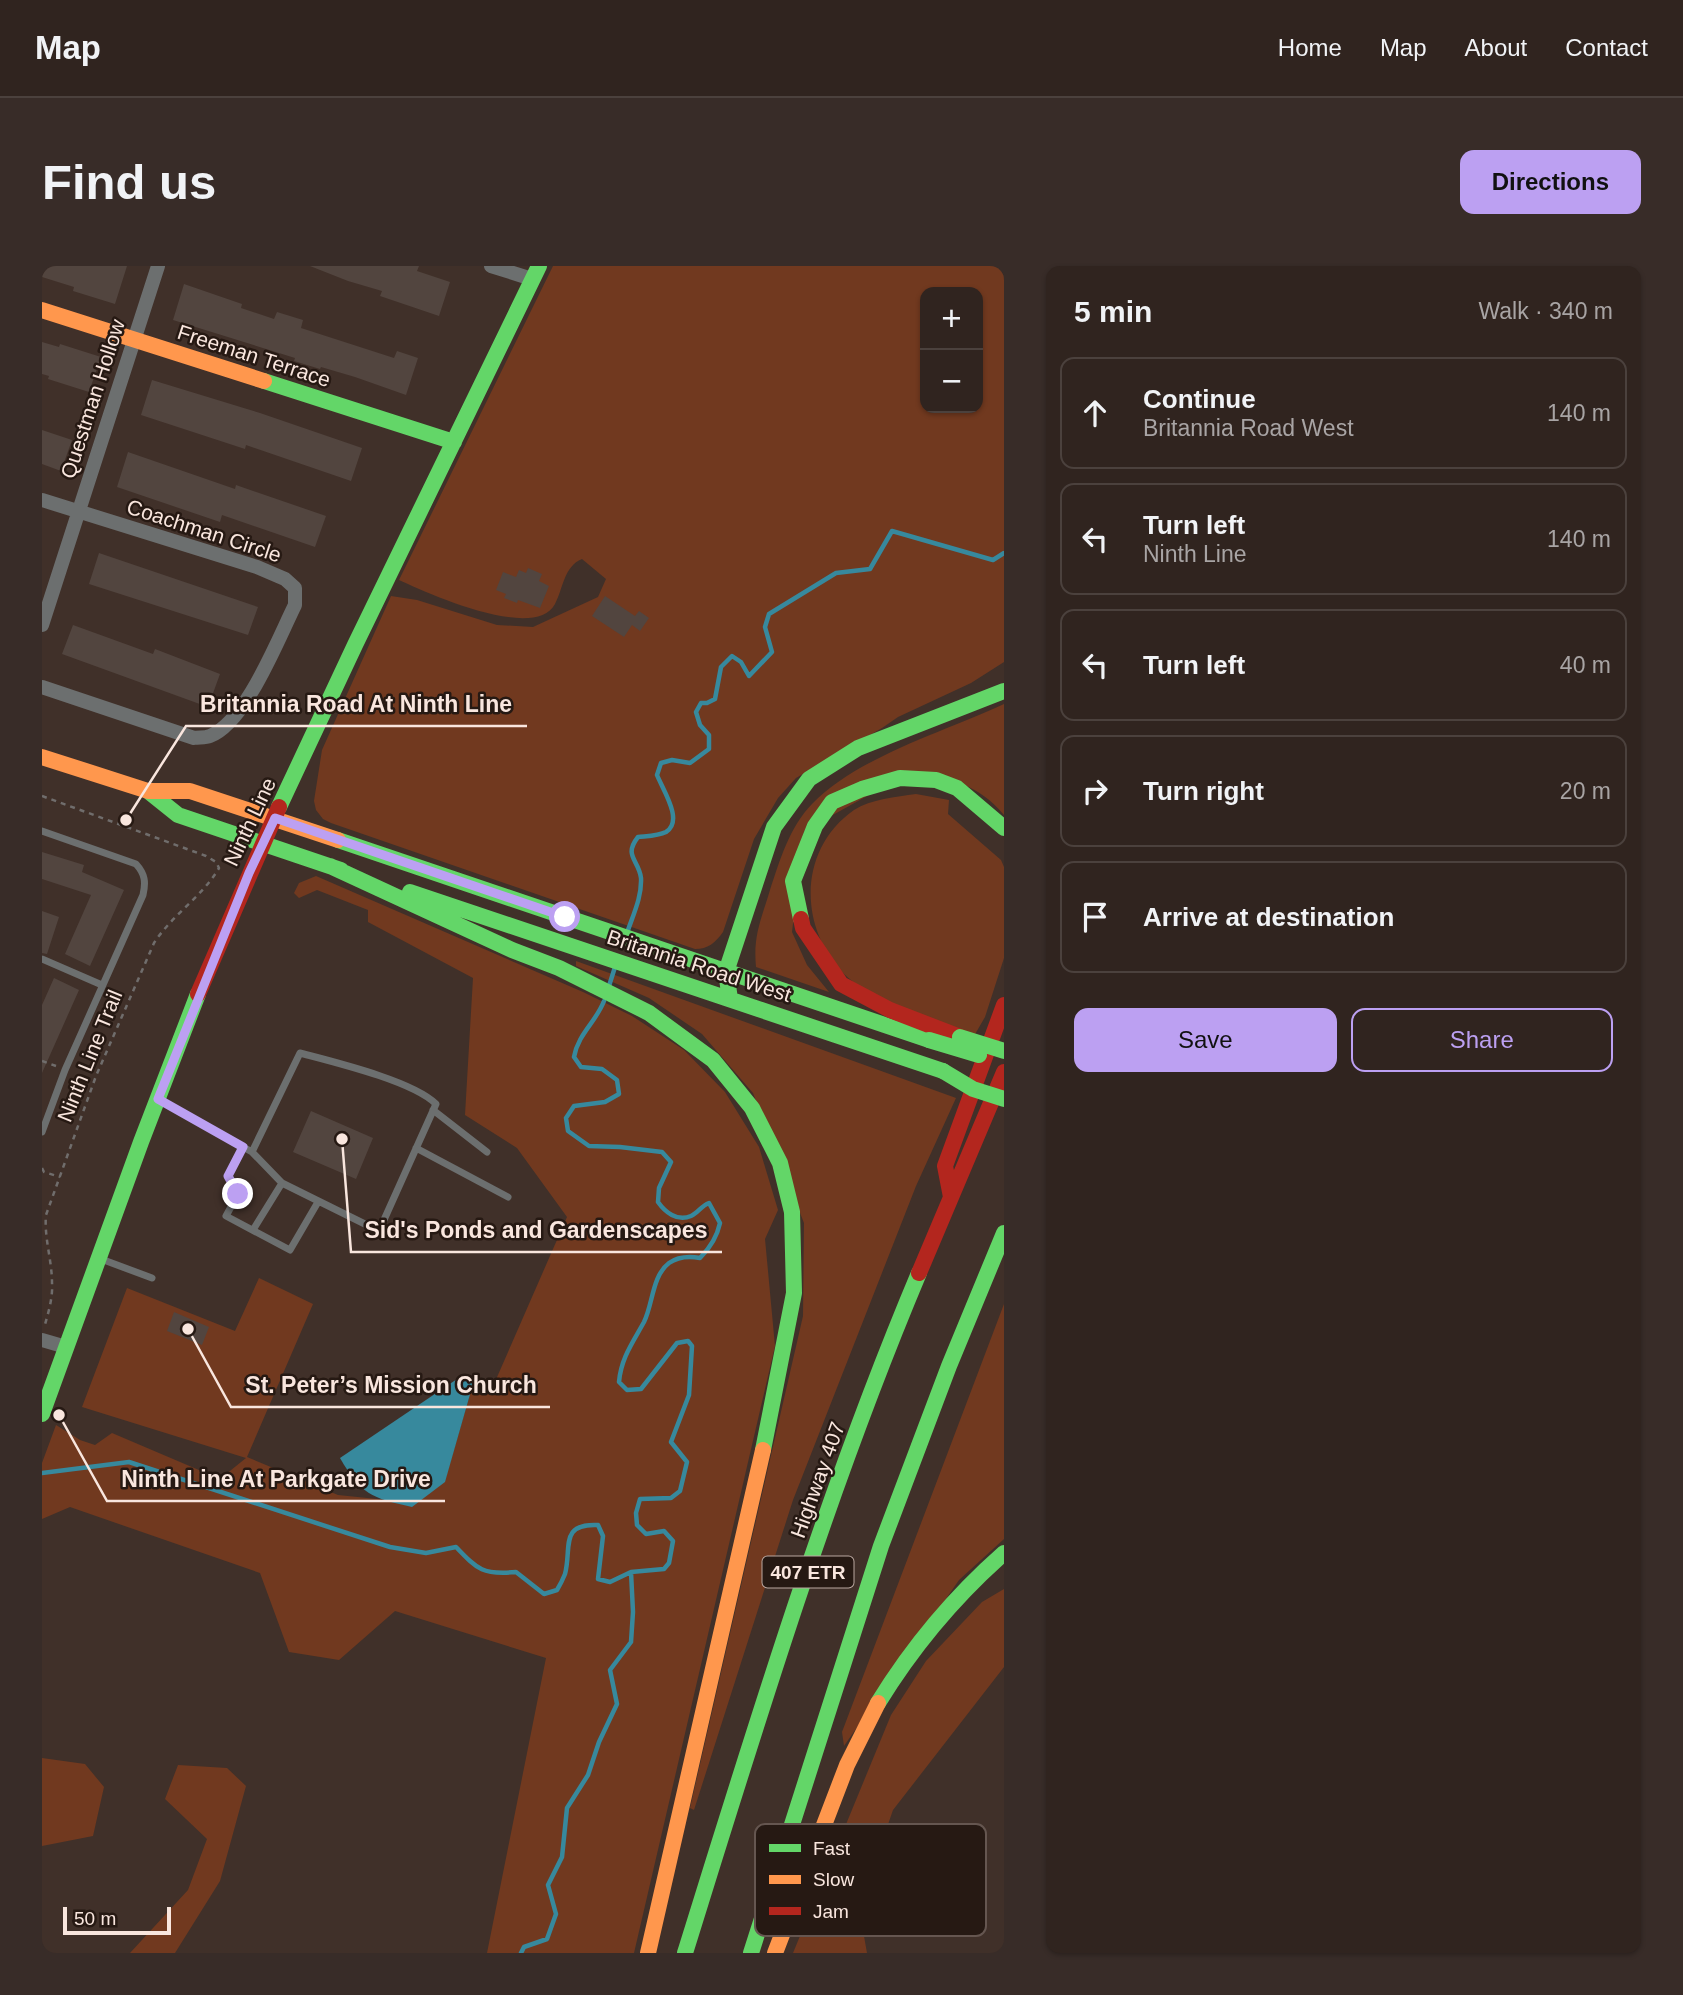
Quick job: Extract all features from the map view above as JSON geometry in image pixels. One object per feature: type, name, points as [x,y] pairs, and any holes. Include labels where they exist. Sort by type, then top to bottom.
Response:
[{"type":"main road","name":"Ninth Line","points":[[42,1414],[158,1099],[249,873],[535,273]]},
{"type":"main road","name":"Freeman Terrace","points":[[42,310],[454,442]]},
{"type":"main road","points":[[730,999],[726,972],[774,827],[809,779],[858,748],[1004,691]]},
{"type":"main road","name":"Britannia Road West","points":[[42,757],[148,791],[190,791],[929,1040],[1004,1062]]},
{"type":"main road","points":[[1004,828],[957,788],[936,780],[900,778],[862,789],[832,802],[815,826],[793,881],[803,928],[841,984],[891,1010],[1004,1051]]},
{"type":"main road","name":"Britannia Road West","points":[[148,791],[178,815],[1004,1090]]},
{"type":"main road","points":[[330,866],[502,945],[559,968],[649,1013],[713,1060],[752,1108],[780,1163],[792,1212],[794,1293],[759,1472],[648,1953]]},
{"type":"main road","points":[[951,1197],[945,1166],[1004,1005]]},
{"type":"main road","points":[[943,1071],[973,1089],[1004,1099]]},
{"type":"main road","name":"Highway 407","points":[[685,1953],[761,1708],[832,1502],[896,1328],[1004,1072]]},
{"type":"main road","name":"407 ETR","points":[[792,1824],[881,1546],[949,1366],[1004,1233]]},
{"type":"main road","points":[[825,1824],[864,1728],[911,1653],[964,1590],[1004,1553]]},
{"type":"main road","name":"407 ETR","points":[[751,1953],[756,1936]]},
{"type":"main road","points":[[775,1953],[782,1936]]},
{"type":"street","name":"Questman Hollow","points":[[42,625],[158,266]]},
{"type":"street","points":[[491,266],[535,273]]},
{"type":"street","name":"Coachman Circle","points":[[42,500],[257,567],[285,579],[295,588],[295,605],[250,699],[221,729],[209,736],[194,738],[42,687]]},
{"type":"street","points":[[42,1340],[66,1347]]},
{"type":"lane","points":[[42,831],[125,858],[144,872],[145,885],[143,895],[65,1070],[42,1132]]},
{"type":"lane","points":[[42,958],[102,985]]},
{"type":"lane","points":[[158,1099],[252,1152],[282,1183],[379,1231],[436,1104],[428,1095],[365,1071],[300,1053],[252,1152]]},
{"type":"lane","points":[[433,1110],[487,1152]]},
{"type":"lane","points":[[243,1147],[228,1176],[238,1194],[226,1216],[290,1251],[318,1202]]},
{"type":"lane","points":[[416,1148],[508,1196]]},
{"type":"lane","points":[[253,1230],[282,1183]]},
{"type":"lane","points":[[98,1258],[152,1278]]},
{"type":"path","name":"Ninth Line Trail","points":[[42,796],[206,856],[216,862],[219,868],[209,883],[161,932],[154,943],[96,1076],[46,1215],[52,1281],[46,1320]]},
{"type":"path","points":[[42,1168],[44,1172],[60,1177]]},
{"type":"shaded area","points":[[553,266],[1004,266],[1004,662],[971,683],[898,717],[796,778],[778,798],[754,839],[723,932],[707,947],[695,949],[323,819],[316,810],[314,801],[322,750],[391,596],[417,600],[497,625],[533,627],[598,597],[606,579],[582,559],[568,572],[555,604],[544,614],[526,618],[504,617],[432,595],[399,580]]},
{"type":"shaded area","points":[[1004,704],[1004,815],[974,789],[952,780],[912,771],[804,831],[792,932],[807,965],[829,992],[756,967],[758,928],[778,867],[791,834],[812,804],[831,787],[877,759]]},
{"type":"shaded area","points":[[916,794],[949,800],[948,814],[1001,860],[1004,867],[1004,958],[985,1017],[974,1036],[906,1011],[857,985],[829,955],[818,934],[812,912],[814,867],[822,845],[836,826],[854,810],[868,803]]},
{"type":"shaded area","points":[[316,876],[583,992],[632,1016],[684,1050],[725,1092],[759,1147],[778,1210],[765,1239],[775,1346],[634,1953],[487,1953],[546,1658],[395,1611],[339,1660],[289,1652],[260,1573],[70,1507],[42,1519],[42,1463],[56,1425],[80,1440],[95,1445],[112,1433],[220,1479],[246,1458],[82,1407],[127,1288],[235,1331],[259,1278],[313,1304],[247,1457],[338,1495],[412,1506],[445,1480],[473,1384],[494,1384],[567,1217],[517,1148],[465,1115],[473,978],[368,922],[368,910],[317,890],[299,898],[294,893],[299,883]]},
{"type":"shaded area","points":[[576,961],[956,1098],[916,1186],[793,1500],[694,1810],[690,1808],[803,1316],[804,1223],[753,1093],[702,1034],[649,998],[576,966]]},
{"type":"shaded area","points":[[1004,1304],[1004,1539],[959,1580],[844,1746],[842,1732]]},
{"type":"shaded area","points":[[1004,1589],[1004,1667],[893,1810],[888,1824],[846,1824],[891,1715],[926,1661],[982,1602]]},
{"type":"shaded area","points":[[42,1758],[85,1764],[104,1787],[93,1836],[42,1846]]},
{"type":"shaded area","points":[[178,1765],[227,1768],[246,1786],[220,1881],[175,1953],[130,1953],[188,1890],[207,1839],[165,1799]]},
{"type":"shaded area","points":[[800,1936],[864,1936],[867,1953],[793,1953]]},
{"type":"water","points":[[463,1375],[473,1384],[445,1482],[412,1507],[386,1501],[368,1493],[354,1480],[340,1458]]},
{"type":"building","points":[[42,266],[127,266],[115,304],[73,291],[74,287],[42,277]]},
{"type":"building","points":[[310,266],[419,266],[417,271],[450,282],[439,316],[380,296],[382,291]]},
{"type":"building","points":[[184,284],[242,304],[241,308],[274,319],[277,312],[303,320],[301,328],[394,358],[397,351],[418,358],[406,395],[173,320]]},
{"type":"building","points":[[42,342],[59,347],[60,344],[101,357],[89,392],[48,379],[49,376],[42,374]]},
{"type":"building","points":[[152,380],[362,448],[351,481],[246,445],[245,449],[141,415]]},
{"type":"building","points":[[42,430],[72,440],[61,471],[42,464]]},
{"type":"building","points":[[128,452],[235,489],[236,485],[326,516],[315,547],[222,515],[220,522],[117,487]]},
{"type":"building","points":[[99,553],[258,607],[248,635],[89,584]]},
{"type":"building","points":[[528,568],[542,574],[539,581],[549,586],[540,608],[504,598],[506,594],[496,590],[503,572],[516,577],[519,570],[526,573]]},
{"type":"building","points":[[605,596],[635,616],[639,611],[649,618],[640,631],[632,625],[624,637],[592,616]]},
{"type":"building","points":[[73,625],[153,654],[155,649],[220,674],[208,707],[62,654]]},
{"type":"building","points":[[42,852],[84,865],[82,872],[124,890],[90,966],[65,954],[91,895],[42,879]]},
{"type":"building","points":[[42,911],[59,917],[47,954],[42,953]]},
{"type":"building","points":[[54,978],[79,990],[42,1073],[42,1005]]},
{"type":"building","points":[[311,1111],[373,1138],[356,1179],[293,1152]]},
{"type":"building","points":[[174,1312],[209,1327],[202,1345],[167,1331]]},
{"type":"waterway","points":[[627,933],[641,885],[640,872],[632,854],[634,843],[638,837],[666,832],[673,821],[673,813],[657,775],[661,763],[672,760],[690,763],[709,749],[709,735],[700,725],[696,712],[701,703],[715,699],[721,667],[732,656],[741,662],[749,676],[772,652],[765,627],[769,614],[836,573],[870,569],[892,531],[993,560],[1004,553]]},
{"type":"waterway","points":[[609,986],[615,967]]},
{"type":"waterway","points":[[42,1473],[129,1462],[390,1547],[426,1553],[456,1547],[476,1566],[496,1573],[516,1572],[544,1594],[557,1590],[565,1574],[572,1533],[586,1525],[598,1525],[603,1536],[598,1579],[610,1582],[631,1572],[664,1569],[669,1563],[673,1541],[664,1531],[646,1534],[637,1525],[636,1513],[640,1499],[671,1498],[680,1491],[687,1462],[671,1442],[689,1395],[692,1346],[688,1341],[677,1343],[641,1389],[627,1390],[619,1382],[620,1373],[628,1350],[647,1315],[659,1275],[669,1263],[680,1258],[700,1258],[713,1242],[720,1223],[709,1203],[686,1218],[672,1215],[661,1206],[658,1202],[659,1188],[671,1162],[662,1152],[589,1146],[568,1131],[566,1118],[574,1106],[605,1102],[619,1094],[617,1080],[602,1069],[581,1067],[574,1057],[579,1042],[604,1001]]},
{"type":"waterway","points":[[521,1953],[524,1947],[547,1939],[556,1914],[548,1885],[562,1857],[567,1808],[588,1775],[599,1742],[617,1704],[610,1670],[631,1642],[631,1572]]},
{"type":"traffic: fast","points":[[279,807],[539,266]]},
{"type":"traffic: fast","points":[[264,381],[454,442]]},
{"type":"traffic: fast","points":[[730,999],[726,972],[774,827],[809,779],[858,748],[1004,691]]},
{"type":"traffic: fast","points":[[801,919],[793,881],[815,826],[832,802],[862,789],[900,778],[936,780],[957,788],[1004,828]]},
{"type":"traffic: fast","points":[[148,791],[178,815],[341,870]]},
{"type":"traffic: fast","points":[[338,840],[929,1040]]},
{"type":"traffic: fast","points":[[330,866],[512,950],[559,968],[649,1013],[713,1060],[752,1108],[780,1163],[792,1212],[794,1293],[763,1450]]},
{"type":"traffic: fast","points":[[410,892],[943,1071]]},
{"type":"traffic: fast","points":[[42,1414],[198,994]]},
{"type":"traffic: fast","points":[[960,1037],[1004,1051]]},
{"type":"traffic: fast","points":[[929,1040],[979,1055]]},
{"type":"traffic: fast","points":[[943,1071],[973,1089],[1004,1099]]},
{"type":"traffic: fast","points":[[792,1824],[881,1546],[949,1366],[1004,1233]]},
{"type":"traffic: fast","points":[[685,1953],[823,1525],[853,1440],[919,1273]]},
{"type":"traffic: fast","points":[[878,1703],[935,1623],[1004,1553]]},
{"type":"traffic: fast","points":[[751,1953],[756,1936]]},
{"type":"traffic: slow","points":[[42,310],[264,381]]},
{"type":"traffic: slow","points":[[42,757],[148,791],[190,791],[338,840]]},
{"type":"traffic: slow","points":[[648,1953],[763,1450]]},
{"type":"traffic: slow","points":[[824,1824],[847,1765],[878,1703]]},
{"type":"traffic: slow","points":[[775,1953],[782,1936]]},
{"type":"traffic: jam","points":[[198,994],[279,807]]},
{"type":"traffic: jam","points":[[801,919],[803,928],[841,984],[890,1010],[960,1037]]},
{"type":"traffic: jam","points":[[951,1197],[945,1166],[1004,1005]]},
{"type":"traffic: jam","points":[[919,1273],[1004,1072]]},
{"type":"place","name":"Britannia Road At Ninth Line","points":[[126,820]]},
{"type":"place","name":"Sid's Ponds and Gardenscapes","points":[[342,1139]]},
{"type":"place","name":"St. Peter’s Mission Church","points":[[188,1329]]},
{"type":"place","name":"Ninth Line At Parkgate Drive","points":[[59,1415]]},
{"type":"route","points":[[238,1194],[228,1176],[243,1147],[158,1099],[249,873],[275,818],[565,917]]}]
